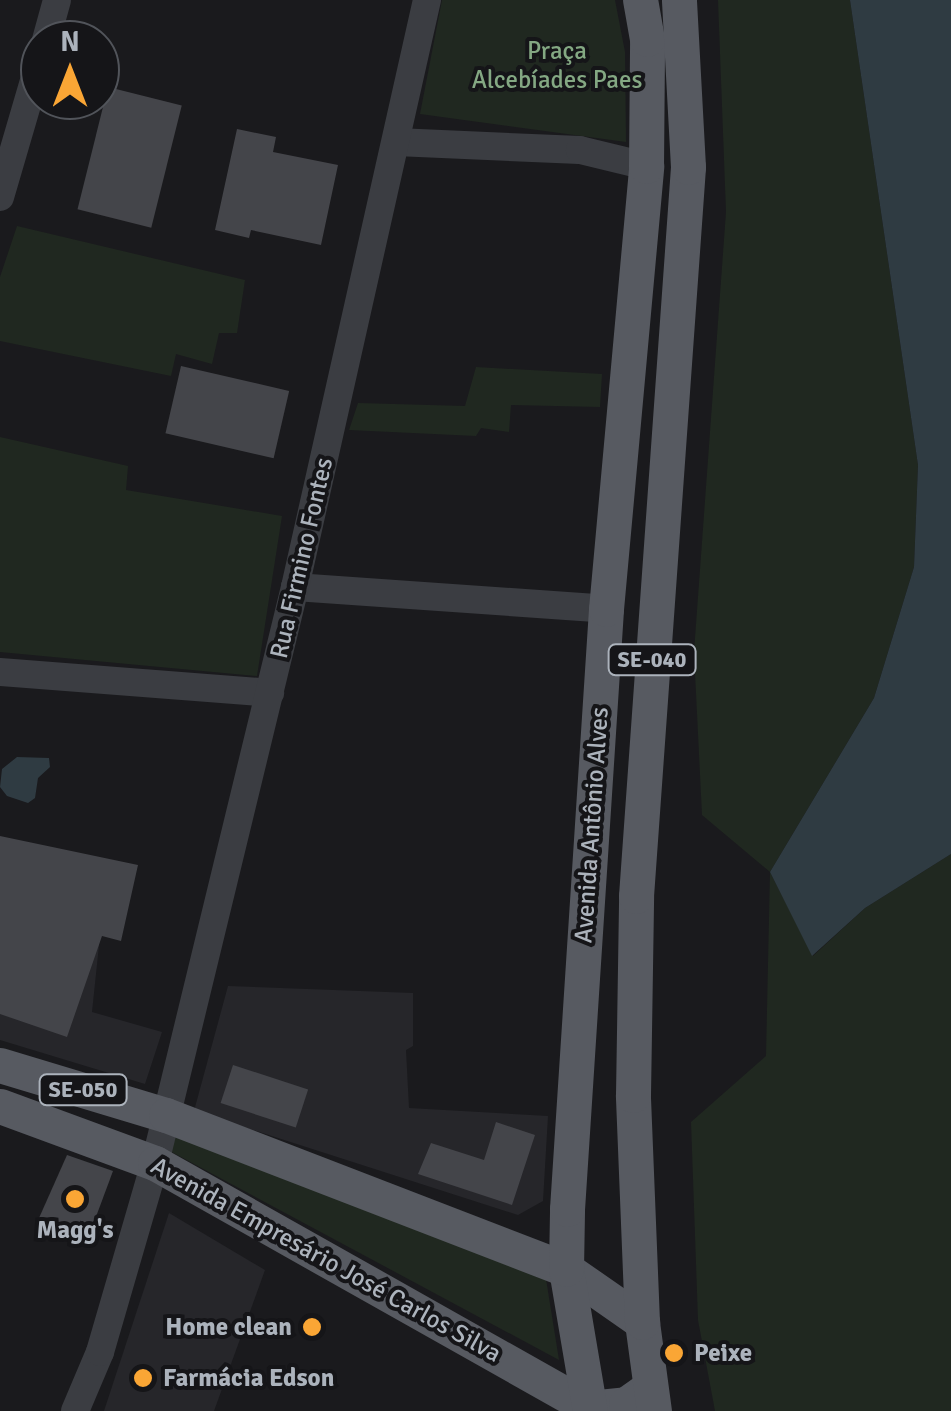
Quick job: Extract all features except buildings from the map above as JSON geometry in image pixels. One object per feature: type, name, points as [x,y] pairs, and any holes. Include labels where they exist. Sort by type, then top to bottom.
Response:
[{"type":"main road","name":"Avenida Antônio Alves","points":[[590,1410],[566,1269],[606,609],[646,166],[646,39],[640,0]]},
{"type":"main road","name":"Avenida Antônio Alves","points":[[652,1399],[642,1322],[633,1095],[636,896],[688,167],[679,0]]},
{"type":"main road","name":"Avenida Empresário José Carlos Silva","points":[[0,1065],[166,1114],[566,1269],[642,1322]]},
{"type":"main road","name":"Avenida Empresário José Carlos Silva","points":[[0,1106],[155,1163],[590,1410]]},
{"type":"main road","points":[[590,1410],[652,1399]]},
{"type":"street","name":"Rua Firmino Fontes","points":[[74,1411],[100,1352],[155,1163],[296,588],[427,0]]},
{"type":"street","points":[[0,197],[22,120]]},
{"type":"street","points":[[396,142],[580,150],[646,166]]},
{"type":"street","points":[[296,588],[606,609]]},
{"type":"street","points":[[0,672],[270,692]]},
{"type":"shaded area","points":[[850,0],[951,0],[951,854],[865,908],[812,956],[770,872],[874,698],[914,567],[918,465]]},
{"type":"shaded area","points":[[17,757],[49,758],[50,767],[38,778],[35,798],[28,803],[7,796],[0,787],[2,769]]},
{"type":"shaded area","points":[[0,914],[100,936],[92,1012],[162,1032],[145,1084],[0,1040]]},
{"type":"shaded area","points":[[228,986],[413,993],[413,1046],[406,1050],[409,1108],[548,1116],[543,1201],[518,1215],[194,1111]]},
{"type":"shaded area","points":[[169,1213],[265,1270],[214,1411],[104,1411]]},
{"type":"green space","name":"Praça Alcebíades Paes","points":[[442,0],[615,0],[625,52],[626,142],[420,114]]},
{"type":"green space","points":[[718,0],[850,0],[918,465],[914,567],[874,698],[770,872],[702,815],[694,652],[726,212]]},
{"type":"green space","points":[[17,226],[245,280],[237,333],[219,333],[212,364],[176,354],[171,376],[0,341],[0,277]]},
{"type":"green space","points":[[476,367],[602,374],[600,407],[511,405],[509,432],[481,428],[476,436],[349,430],[358,403],[465,406]]},
{"type":"green space","points":[[0,437],[128,466],[126,490],[282,516],[257,676],[0,652]]},
{"type":"green space","points":[[951,854],[951,1411],[715,1411],[698,1320],[691,1122],[766,1056],[770,872],[813,956],[865,908]]},
{"type":"green space","points":[[173,1131],[546,1279],[559,1360],[168,1150]]},
{"type":"place","name":"Magg's","points":[[75,1199]]},
{"type":"place","name":"Home clean","points":[[312,1327]]},
{"type":"place","name":"Peixe","points":[[674,1353]]},
{"type":"place","name":"Farmácia Edson","points":[[143,1378]]}]
